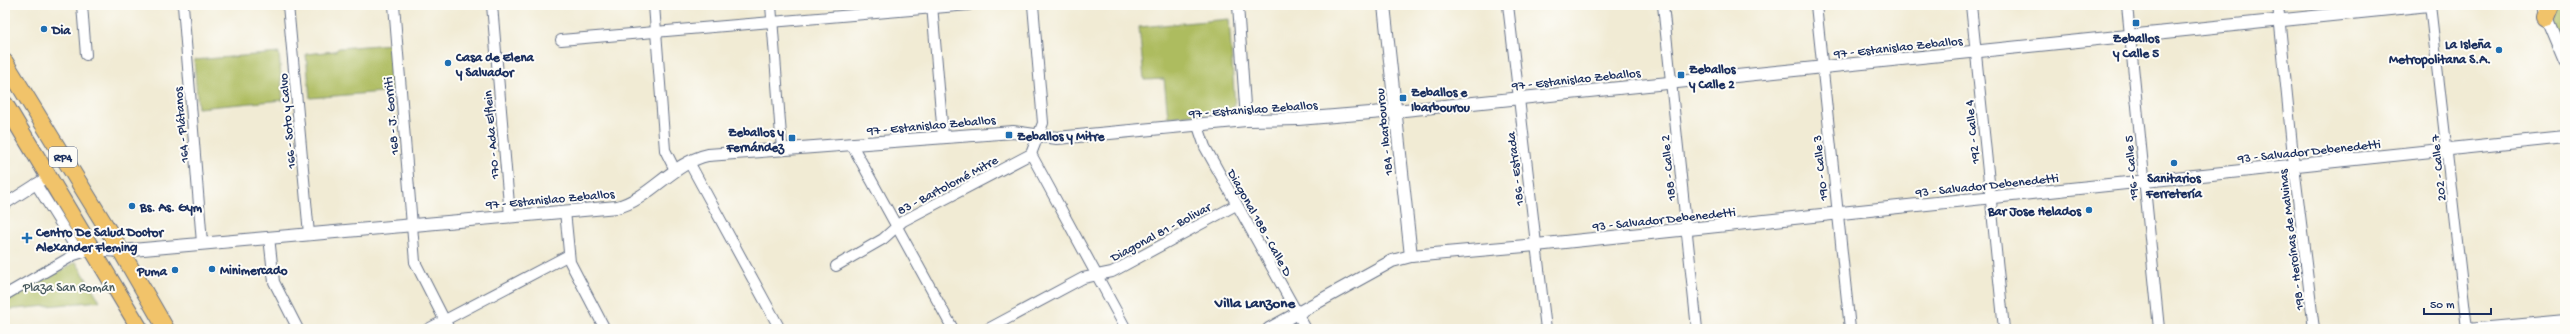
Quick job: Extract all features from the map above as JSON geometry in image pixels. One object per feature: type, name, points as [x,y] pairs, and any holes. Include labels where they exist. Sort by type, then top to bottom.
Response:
[{"type":"main road","name":"RP4","points":[[5,62],[121,251],[166,329]]},
{"type":"main road","name":"RP4","points":[[5,104],[43,180],[86,251],[140,329]]},
{"type":"street","points":[[82,5],[86,55]]},
{"type":"street","name":"164 - Plátanos","points":[[183,5],[202,243]]},
{"type":"street","name":"166 - Soto y Calvo","points":[[288,5],[309,234]]},
{"type":"street","name":"168 - J. Gorriti","points":[[394,5],[417,269],[447,325]]},
{"type":"street","name":"170 - Ada Elflein","points":[[492,5],[510,216]]},
{"type":"street","points":[[654,5],[665,150],[675,170]]},
{"type":"street","points":[[771,5],[782,149]]},
{"type":"street","points":[[561,40],[656,30],[772,22],[932,7],[970,5]]},
{"type":"street","points":[[1033,5],[1043,123],[1031,154],[1126,329]]},
{"type":"street","points":[[1238,5],[1246,120]]},
{"type":"street","name":"184 - Ibarbourou","points":[[1384,5],[1411,256]]},
{"type":"street","name":"186 - Estrada","points":[[1508,5],[1546,329]]},
{"type":"street","name":"188 - Calle 2","points":[[1663,5],[1697,329]]},
{"type":"street","name":"190 - Calle 3","points":[[1816,5],[1850,329]]},
{"type":"street","name":"192 - Calle 4","points":[[1971,5],[2004,329]]},
{"type":"street","name":"196 - Calle 5","points":[[2127,5],[2159,329]]},
{"type":"street","name":"198 - Heroínas de Malvinas","points":[[2278,5],[2294,166],[2314,329]]},
{"type":"street","name":"97 - Estanislao Zeballos","points":[[86,251],[121,251],[625,205],[675,170],[689,162],[708,155],[852,145],[943,136],[1013,132],[1057,138],[1198,126],[1246,120],[1298,119],[1395,111],[1976,52],[2130,34],[2429,5]]},
{"type":"street","name":"202 - Calle 7","points":[[2429,5],[2448,150],[2467,329]]},
{"type":"street","points":[[932,7],[943,136]]},
{"type":"street","points":[[2546,9],[2565,60]]},
{"type":"street","name":"Diagonal 188 - Calle D","points":[[1198,126],[1205,147],[1306,329]]},
{"type":"street","name":"93 - Salvador Debenedetti","points":[[1269,329],[1392,261],[1411,256],[1536,245],[2565,137]]},
{"type":"street","points":[[852,145],[953,329]]},
{"type":"street","name":"83 - Bartolomé Mitre","points":[[836,266],[883,239],[897,226],[1031,154]]},
{"type":"street","points":[[689,162],[780,329]]},
{"type":"street","points":[[5,204],[43,180]]},
{"type":"street","name":"Diagonal 81 - Bolivar","points":[[988,329],[1083,278],[1112,272],[1236,205]]},
{"type":"street","points":[[565,211],[567,256],[605,329]]},
{"type":"street","points":[[269,237],[274,282],[298,329]]},
{"type":"street","points":[[5,295],[86,251]]},
{"type":"street","points":[[428,329],[447,325],[567,256]]},
{"type":"street","points":[[2467,329],[2565,320]]},
{"type":"green space","points":[[2556,5],[2565,5],[2565,44],[2554,20]]},
{"type":"green space","points":[[1229,19],[1235,106],[1228,111],[1168,117],[1164,79],[1144,80],[1139,27]]},
{"type":"green space","points":[[391,44],[395,91],[310,98],[306,54],[335,51],[339,48]]},
{"type":"green space","points":[[279,53],[283,100],[198,108],[194,60]]},
{"type":"green space","name":"Plaza San Román","points":[[76,262],[100,301],[5,310],[5,302]]},
{"type":"place","name":"Zeballos y Calle 5","points":[[2136,23]]},
{"type":"place","name":"Dia","points":[[44,29]]},
{"type":"place","name":"La Isleña Metropolitana S.A.","points":[[2499,50]]},
{"type":"place","name":"Casa de Elena y Salvador","points":[[448,63]]},
{"type":"place","name":"Zeballos y Calle 2","points":[[1681,75]]},
{"type":"place","name":"Zeballos e Ibarbourou","points":[[1403,98]]},
{"type":"place","name":"Zeballos y Mitre","points":[[1009,135]]},
{"type":"place","name":"Zeballos y Fernández","points":[[792,138]]},
{"type":"place","name":"Sanitarios Ferretería","points":[[2174,163]]},
{"type":"place","name":"Bs. As. Gym","points":[[132,206]]},
{"type":"place","name":"Bar Jose Helados","points":[[2089,210]]},
{"type":"place","name":"Centro De Salud Doctor Alexander Fleming","points":[[27,238]]},
{"type":"place","name":"Minimercado","points":[[212,269]]},
{"type":"place","name":"Puma","points":[[175,270]]},
{"type":"district","name":"Villa Lanzone","points":[[1255,302]]}]
